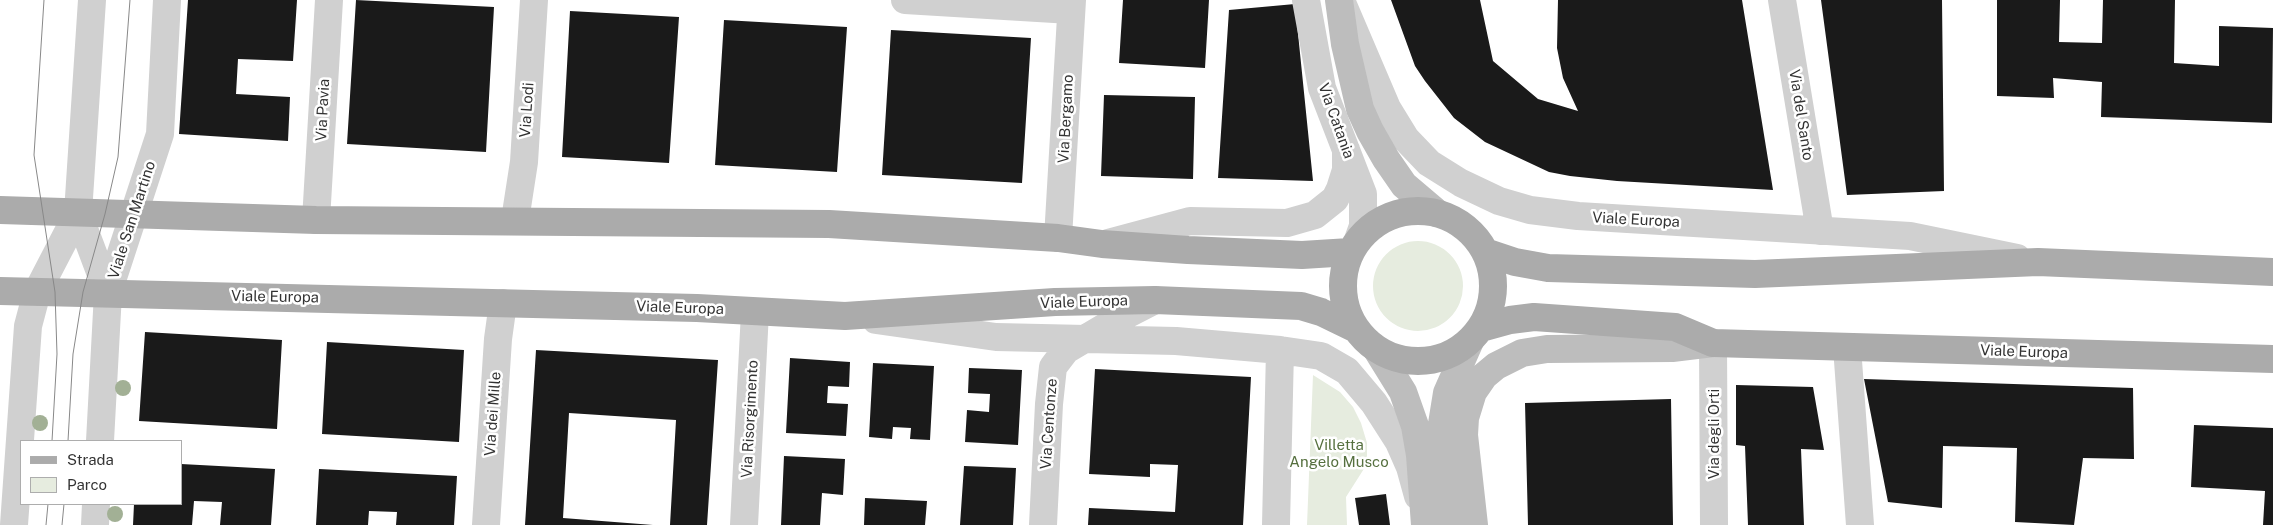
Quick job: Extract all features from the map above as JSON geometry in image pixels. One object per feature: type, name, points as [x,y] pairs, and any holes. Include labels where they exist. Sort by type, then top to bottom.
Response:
[{"type":"main road","name":"Via Catania","points":[[1340,0],[1345,44],[1360,109],[1370,131],[1386,159],[1404,184],[1437,213]]},
{"type":"main road","points":[[0,210],[316,220],[515,220],[829,224],[1058,238],[1102,244],[1302,255],[1354,246]]},
{"type":"main road","points":[[1453,525],[1442,424],[1448,393],[1475,334],[1488,314],[1492,298],[1493,282],[1491,267],[1479,241],[1460,223],[1437,213],[1419,211],[1394,215],[1370,227],[1354,246],[1344,270],[1342,290],[1346,310],[1354,328],[1364,340],[1377,350],[1400,360],[1425,361],[1449,355],[1475,334]]},
{"type":"main road","name":"Viale Europa","points":[[1485,252],[1515,262],[1548,268],[1755,274],[2038,262],[2273,272]]},
{"type":"main road","name":"Viale Europa","points":[[0,291],[697,308],[845,316],[1055,302],[1155,300],[1301,306],[1320,312],[1354,328]]},
{"type":"main road","name":"Viale Europa","points":[[1475,334],[1534,316],[1675,327],[1713,343],[2273,359]]},
{"type":"main road","points":[[1474,525],[1464,435],[1465,418],[1473,392],[1484,376],[1496,366],[1522,353],[1547,349],[1672,348],[1713,343]]},
{"type":"main road","points":[[1377,350],[1403,392],[1415,426],[1420,455],[1424,521]]},
{"type":"street","points":[[14,525],[24,355],[28,326],[37,292],[78,213],[92,0]]},
{"type":"street","name":"Viale San Martino","points":[[100,440],[108,293],[132,214],[160,134],[167,0]]},
{"type":"street","name":"Via Pavia","points":[[316,220],[329,0]]},
{"type":"street","name":"Via Lodi","points":[[515,220],[524,162],[534,0]]},
{"type":"street","points":[[904,0],[1072,5]]},
{"type":"street","name":"Via Catania","points":[[1306,0],[1322,88],[1363,194],[1363,226],[1354,246]]},
{"type":"street","name":"Viale Europa","points":[[1340,0],[1383,99],[1406,140],[1429,163],[1498,201],[1530,210],[1578,216],[1910,236],[2038,262]]},
{"type":"street","name":"Via del Santo","points":[[1782,0],[1820,231]]},
{"type":"street","name":"Via Bergamo","points":[[1058,238],[1072,5]]},
{"type":"street","points":[[1102,244],[1190,221],[1287,223],[1315,215],[1335,199],[1340,189],[1346,170],[1346,150]]},
{"type":"street","points":[[78,213],[108,293]]},
{"type":"street","name":"Via Centonze","points":[[1043,525],[1049,404],[1053,367],[1066,350],[1155,300]]},
{"type":"street","name":"Via dei Mille","points":[[486,525],[498,339],[503,303]]},
{"type":"street","name":"Via Risorgimento","points":[[744,525],[756,312]]},
{"type":"street","points":[[845,316],[996,337],[1176,341],[1280,350],[1321,356],[1338,365],[1360,385],[1399,442],[1410,467],[1424,521]]},
{"type":"street","name":"Via degli Orti","points":[[1713,343],[1714,525]]},
{"type":"street","points":[[1847,347],[1860,525]]},
{"type":"street","points":[[1276,525],[1280,350]]},
{"type":"street","points":[[95,525],[96,505]]},
{"type":"green space","points":[[1418,241],[1435,244],[1450,254],[1460,269],[1463,286],[1460,303],[1450,318],[1435,328],[1418,331],[1401,328],[1386,318],[1376,303],[1373,286],[1376,269],[1386,254],[1401,244]]},
{"type":"green space","name":"Villetta Angelo Musco","points":[[1313,375],[1340,392],[1353,407],[1361,423],[1367,443],[1367,464],[1346,497],[1347,525],[1307,525]]},
{"type":"building","points":[[188,0],[297,0],[293,61],[238,59],[236,94],[290,97],[288,141],[179,134]]},
{"type":"building","points":[[356,0],[494,7],[486,152],[347,144]]},
{"type":"building","points":[[1123,0],[1209,0],[1205,68],[1119,63]]},
{"type":"building","points":[[1391,0],[1480,0],[1493,61],[1538,99],[1578,111],[1563,78],[1557,48],[1558,0],[1742,0],[1773,190],[1617,181],[1570,176],[1549,172],[1485,142],[1454,118],[1415,66]]},
{"type":"building","points":[[1821,0],[1942,0],[1944,191],[1847,195]]},
{"type":"building","points":[[1997,0],[2060,0],[2059,42],[2102,43],[2103,0],[2175,0],[2174,63],[2219,66],[2219,26],[2273,28],[2272,123],[2101,117],[2102,82],[2053,78],[2054,98],[1997,96]]},
{"type":"building","points":[[1295,4],[1313,181],[1218,178],[1229,10]]},
{"type":"building","points":[[570,11],[679,17],[669,163],[562,157]]},
{"type":"building","points":[[724,20],[847,27],[837,172],[715,165]]},
{"type":"building","points":[[891,30],[1031,38],[1022,183],[882,175]]},
{"type":"building","points":[[1104,95],[1195,97],[1193,179],[1101,176]]},
{"type":"building","points":[[145,332],[282,340],[277,429],[139,421]]},
{"type":"building","points":[[327,342],[464,350],[459,442],[322,434]]},
{"type":"building","points":[[536,350],[718,360],[707,525],[670,525],[676,420],[569,413],[563,518],[653,525],[525,525]]},
{"type":"building","points":[[790,358],[850,362],[849,387],[828,386],[827,403],[848,404],[846,436],[786,433]]},
{"type":"building","points":[[873,363],[934,366],[930,440],[910,439],[911,428],[893,427],[892,439],[869,437]]},
{"type":"building","points":[[969,368],[1022,370],[1018,445],[965,442],[967,410],[989,412],[990,394],[968,393]]},
{"type":"building","points":[[1095,369],[1251,377],[1243,525],[1088,525],[1089,508],[1175,512],[1178,465],[1150,464],[1150,477],[1089,474]]},
{"type":"building","points":[[1864,379],[2133,388],[2134,459],[2083,458],[2074,525],[2015,522],[2017,448],[1943,446],[1942,508],[1888,502]]},
{"type":"building","points":[[1736,385],[1813,387],[1824,450],[1801,449],[1804,525],[1748,525],[1745,446],[1736,445]]},
{"type":"building","points":[[1671,399],[1673,525],[1528,525],[1525,403]]},
{"type":"building","points":[[2194,425],[2273,428],[2273,525],[2263,525],[2265,491],[2191,487]]},
{"type":"building","points":[[784,456],[845,459],[843,495],[822,493],[820,525],[781,525]]},
{"type":"building","points":[[182,464],[275,469],[271,525],[220,525],[222,502],[194,501],[192,525],[133,525],[134,505],[182,505]]},
{"type":"building","points":[[964,466],[1016,468],[1013,525],[960,525]]},
{"type":"building","points":[[319,469],[457,476],[454,525],[396,525],[397,512],[369,511],[368,525],[316,525]]},
{"type":"building","points":[[1386,494],[1390,525],[1359,525],[1355,498]]},
{"type":"building","points":[[865,498],[927,501],[925,525],[864,525]]},
{"type":"tram line","points":[[44,0],[34,155],[55,292],[57,354],[52,440]]},
{"type":"tram line","points":[[68,440],[73,354],[83,292],[105,214],[118,157],[130,0]]},
{"type":"tram line","points":[[46,525],[48,505]]},
{"type":"tram line","points":[[62,525],[64,505]]}]
